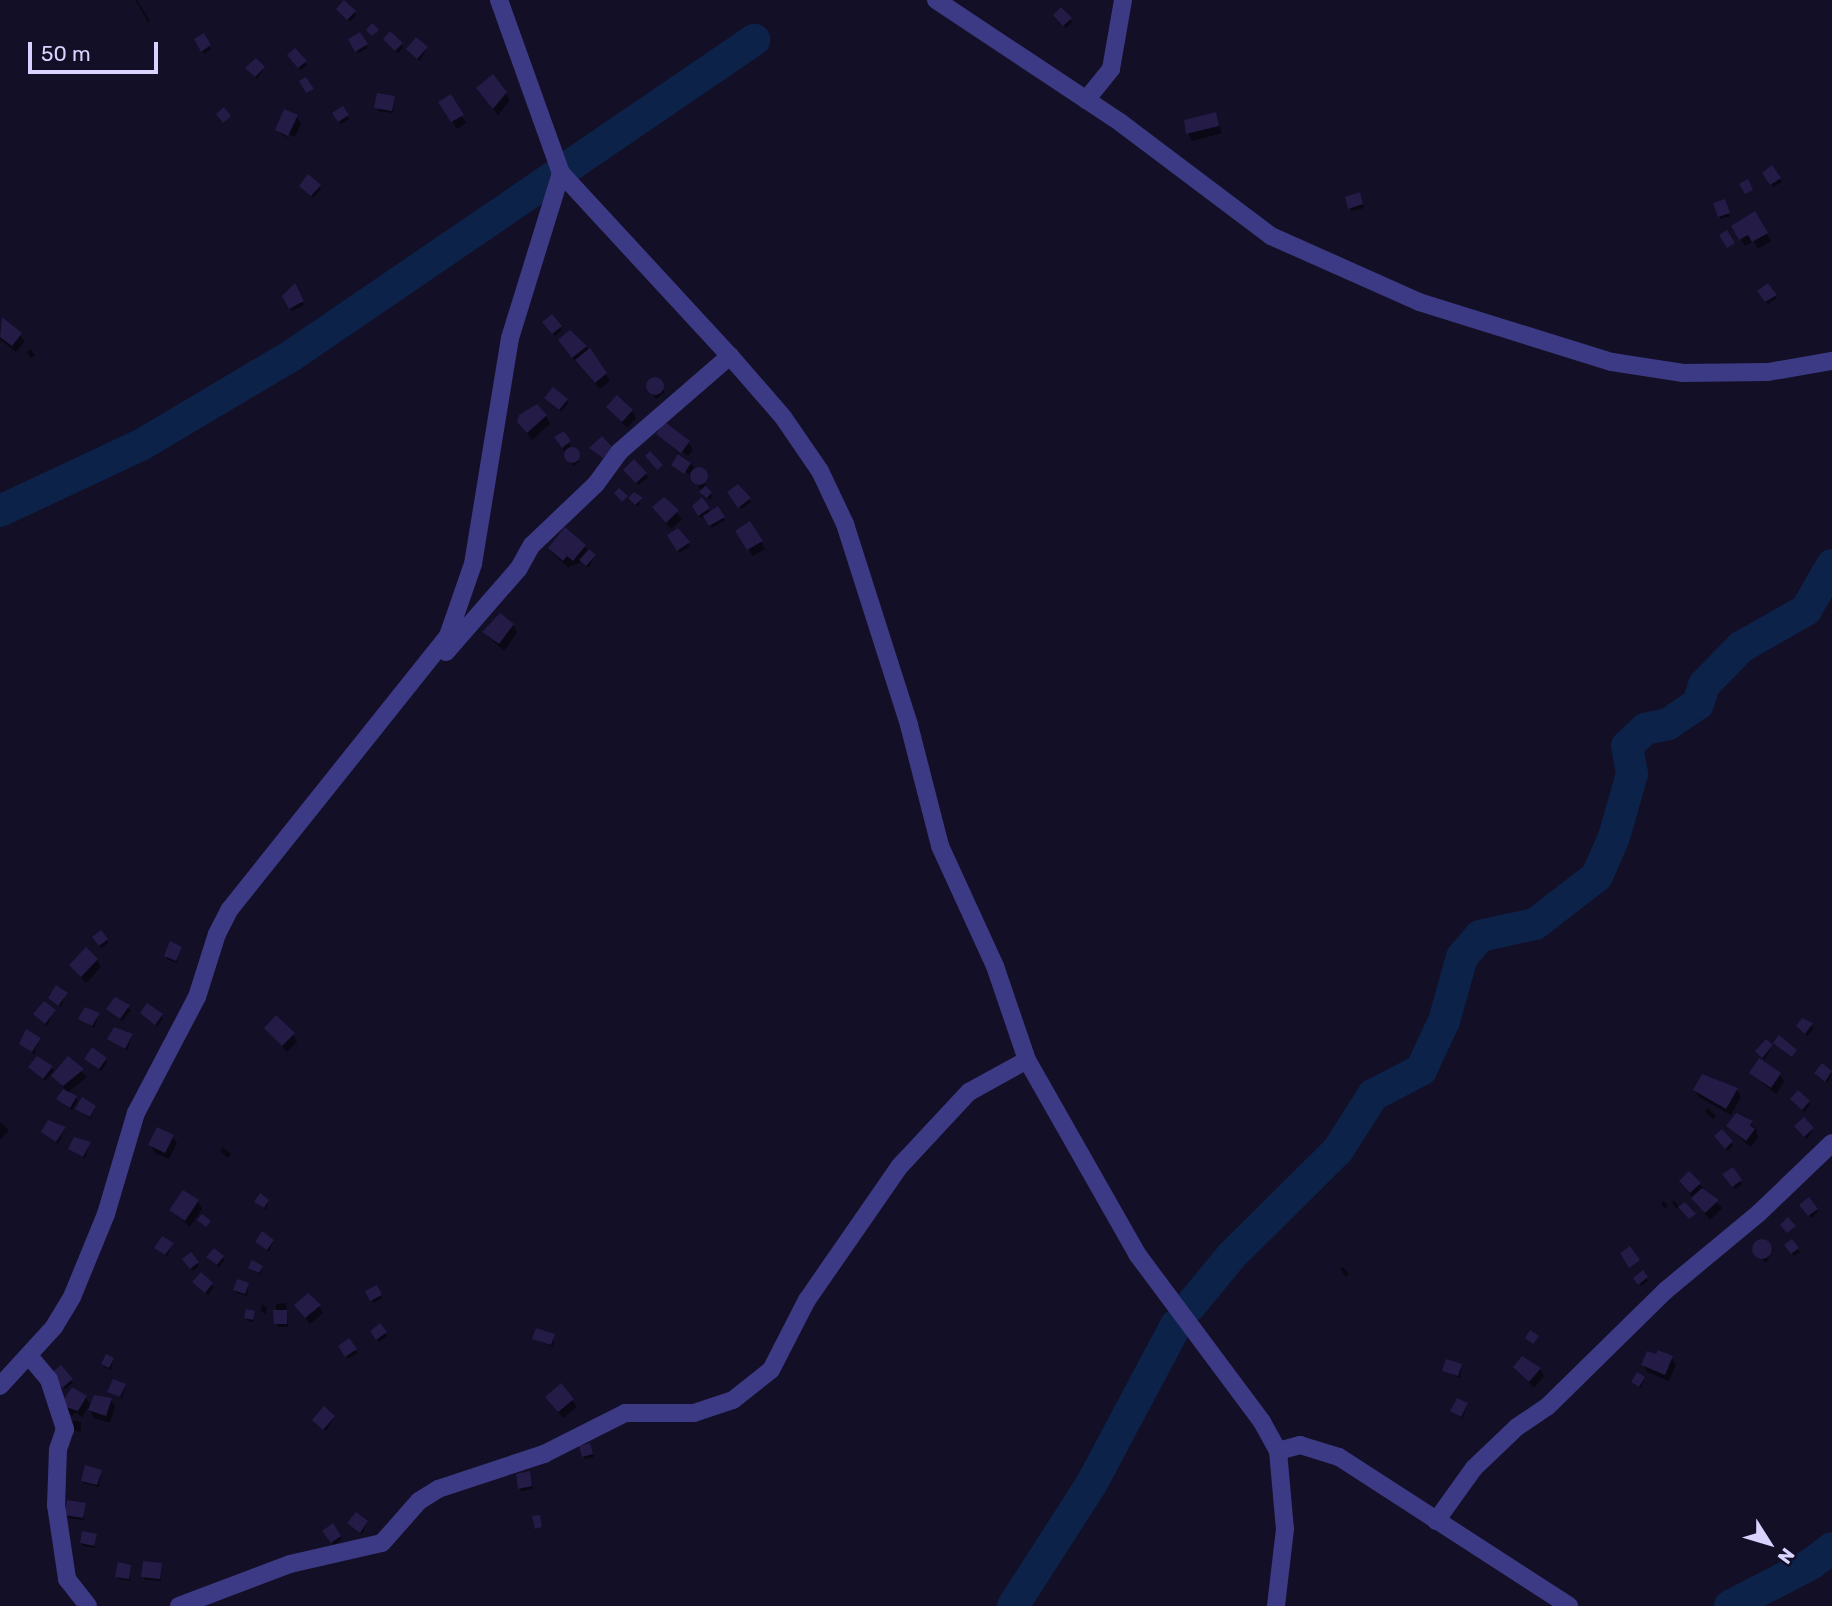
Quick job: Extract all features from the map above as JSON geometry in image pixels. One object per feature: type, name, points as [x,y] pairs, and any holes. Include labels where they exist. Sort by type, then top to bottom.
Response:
[{"type":"street","points":[[499,0],[561,173],[730,356],[783,417],[820,471],[845,524],[909,725],[940,846],[995,966],[1027,1060],[1137,1254],[1262,1422],[1278,1451],[1285,1530],[1276,1606]]},
{"type":"street","points":[[936,0],[1086,100],[1271,236],[1419,302],[1612,362],[1683,373],[1768,372],[1832,361]]},
{"type":"street","points":[[1086,100],[1111,69],[1123,0]]},
{"type":"street","points":[[421,675],[448,636],[463,603],[510,338],[561,173]]},
{"type":"street","points":[[0,1386],[30,1357],[54,1327],[87,1266],[136,1113],[197,997],[217,934],[230,909],[388,709],[451,647],[519,568],[532,545],[596,484],[619,452],[730,356]]},
{"type":"street","points":[[179,1606],[289,1564],[382,1543],[419,1501],[438,1489],[544,1454],[625,1413],[694,1413],[733,1400],[771,1370],[807,1300],[899,1167],[969,1092],[1027,1060]]},
{"type":"street","points":[[1436,1521],[1474,1468],[1517,1427],[1548,1406],[1665,1291],[1759,1213],[1832,1143]]},
{"type":"street","points":[[30,1357],[49,1380],[65,1429],[58,1449],[56,1506],[67,1578],[88,1606]]},
{"type":"street","points":[[1278,1451],[1300,1445],[1339,1457],[1569,1606]]},
{"type":"building","points":[[344,0],[356,11],[347,20],[336,9]]},
{"type":"building","points":[[1061,7],[1072,18],[1063,26],[1053,15]]},
{"type":"building","points":[[372,23],[379,30],[372,36],[366,30]]},
{"type":"building","points":[[390,31],[403,43],[395,51],[383,39]]},
{"type":"building","points":[[360,32],[368,44],[355,52],[348,39]]},
{"type":"building","points":[[204,33],[211,45],[201,52],[194,39]]},
{"type":"building","points":[[416,37],[428,47],[417,59],[406,49]]},
{"type":"building","points":[[295,48],[307,61],[298,68],[287,55]]},
{"type":"building","points":[[256,58],[265,67],[255,77],[245,68]]},
{"type":"building","points":[[493,74],[507,92],[493,109],[476,88]]},
{"type":"building","points":[[306,77],[314,89],[306,93],[299,81]]},
{"type":"building","points":[[377,93],[395,96],[392,111],[374,108]]},
{"type":"building","points":[[451,94],[464,115],[451,122],[438,102]]},
{"type":"building","points":[[343,106],[349,115],[338,122],[332,113]]},
{"type":"building","points":[[224,107],[231,116],[223,123],[216,114]]},
{"type":"building","points":[[284,109],[298,115],[288,136],[275,130]]},
{"type":"building","points":[[1216,112],[1219,126],[1186,134],[1184,120]]},
{"type":"building","points":[[1772,165],[1781,178],[1770,185],[1762,173]]},
{"type":"building","points":[[308,174],[321,185],[311,196],[299,186]]},
{"type":"building","points":[[1748,179],[1753,190],[1745,194],[1739,184]]},
{"type":"building","points":[[1360,192],[1363,204],[1348,209],[1345,197]]},
{"type":"building","points":[[1725,199],[1730,213],[1718,217],[1713,203]]},
{"type":"building","points":[[1755,211],[1768,233],[1752,242],[1748,235],[1739,240],[1731,226]]},
{"type":"building","points":[[1727,230],[1735,243],[1727,248],[1719,235]]},
{"type":"building","points":[[295,283],[304,301],[289,309],[282,296]]},
{"type":"building","points":[[1768,283],[1777,295],[1765,302],[1757,291]]},
{"type":"building","points":[[552,314],[562,326],[552,334],[542,322]]},
{"type":"building","points":[[2,317],[22,333],[12,346],[0,337]]},
{"type":"building","points":[[570,330],[587,346],[572,358],[558,340]]},
{"type":"building","points":[[590,348],[607,373],[595,383],[575,360]]},
{"type":"building","points":[[655,377],[661,380],[664,386],[661,392],[655,395],[649,392],[646,386],[649,380]]},
{"type":"building","points":[[553,387],[568,399],[559,410],[544,398]]},
{"type":"building","points":[[617,395],[633,410],[622,422],[606,407]]},
{"type":"building","points":[[537,404],[547,415],[527,433],[517,422],[519,415]]},
{"type":"building","points":[[665,422],[690,441],[681,453],[656,434]]},
{"type":"building","points":[[564,431],[571,441],[562,448],[554,437]]},
{"type":"building","points":[[602,436],[614,449],[603,458],[589,448]]},
{"type":"building","points":[[572,447],[578,449],[578,461],[572,463],[566,461],[564,455],[566,449]]},
{"type":"building","points":[[650,451],[663,465],[657,470],[645,456]]},
{"type":"building","points":[[678,454],[691,463],[684,474],[671,465]]},
{"type":"building","points":[[634,459],[647,473],[636,483],[623,470]]},
{"type":"building","points":[[695,467],[703,467],[708,476],[706,483],[695,485],[690,480],[690,472]]},
{"type":"building","points":[[738,484],[751,498],[738,508],[727,492]]},
{"type":"building","points":[[705,486],[712,492],[707,498],[699,492]]},
{"type":"building","points":[[619,488],[628,496],[622,502],[614,493]]},
{"type":"building","points":[[634,492],[643,498],[635,505],[628,498]]},
{"type":"building","points":[[664,497],[679,510],[666,523],[652,507]]},
{"type":"building","points":[[702,497],[710,508],[698,516],[692,506]]},
{"type":"building","points":[[718,506],[725,517],[709,526],[703,516]]},
{"type":"building","points":[[750,521],[763,541],[747,550],[735,531]]},
{"type":"building","points":[[565,527],[586,545],[573,561],[567,556],[563,561],[548,548]]},
{"type":"building","points":[[678,528],[690,542],[677,551],[667,535]]},
{"type":"building","points":[[589,549],[596,555],[586,566],[579,560]]},
{"type":"building","points":[[500,613],[514,624],[499,644],[482,632]]},
{"type":"building","points":[[101,930],[108,939],[99,946],[92,937]]},
{"type":"building","points":[[170,941],[182,947],[176,961],[164,956]]},
{"type":"building","points":[[86,947],[98,959],[81,977],[69,965]]},
{"type":"building","points":[[56,985],[68,993],[58,1006],[48,998]]},
{"type":"building","points":[[115,997],[130,1005],[120,1019],[106,1009]]},
{"type":"building","points":[[44,1001],[56,1010],[45,1024],[33,1014]]},
{"type":"building","points":[[147,1003],[163,1014],[155,1025],[140,1013]]},
{"type":"building","points":[[85,1007],[100,1013],[92,1026],[78,1019]]},
{"type":"building","points":[[276,1015],[295,1033],[282,1046],[264,1028]]},
{"type":"building","points":[[1802,1018],[1813,1023],[1805,1034],[1796,1026]]},
{"type":"building","points":[[114,1027],[133,1034],[125,1049],[107,1039]]},
{"type":"building","points":[[26,1029],[41,1038],[32,1052],[19,1044]]},
{"type":"building","points":[[1779,1035],[1797,1050],[1792,1057],[1773,1043]]},
{"type":"building","points":[[1766,1039],[1773,1045],[1762,1058],[1755,1051]]},
{"type":"building","points":[[92,1047],[107,1058],[99,1069],[84,1059]]},
{"type":"building","points":[[37,1056],[53,1066],[43,1079],[28,1067]]},
{"type":"building","points":[[68,1056],[84,1069],[63,1086],[51,1076]]},
{"type":"building","points":[[1759,1058],[1781,1073],[1771,1088],[1749,1073]]},
{"type":"building","points":[[1822,1063],[1832,1071],[1825,1082],[1814,1073]]},
{"type":"building","points":[[1702,1074],[1738,1088],[1726,1109],[1693,1090]]},
{"type":"building","points":[[63,1089],[77,1096],[70,1108],[56,1099]]},
{"type":"building","points":[[1798,1090],[1810,1101],[1802,1110],[1790,1099]]},
{"type":"building","points":[[82,1097],[96,1106],[90,1117],[75,1109]]},
{"type":"building","points":[[1736,1113],[1753,1121],[1750,1125],[1755,1129],[1746,1141],[1726,1126]]},
{"type":"building","points":[[1804,1117],[1814,1128],[1804,1137],[1794,1126]]},
{"type":"building","points":[[48,1120],[66,1127],[56,1142],[41,1132]]},
{"type":"building","points":[[157,1127],[174,1135],[165,1153],[148,1145]]},
{"type":"building","points":[[1722,1129],[1733,1141],[1725,1149],[1714,1136]]},
{"type":"building","points":[[74,1137],[91,1142],[83,1157],[68,1149]]},
{"type":"building","points":[[1733,1167],[1742,1180],[1732,1187],[1722,1174]]},
{"type":"building","points":[[1689,1171],[1701,1183],[1690,1193],[1679,1181]]},
{"type":"building","points":[[1702,1188],[1719,1200],[1705,1213],[1691,1198]]},
{"type":"building","points":[[183,1190],[199,1200],[185,1221],[169,1210]]},
{"type":"building","points":[[260,1193],[269,1200],[264,1208],[254,1202]]},
{"type":"building","points":[[1809,1197],[1818,1209],[1808,1216],[1799,1205]]},
{"type":"building","points":[[1685,1202],[1696,1214],[1689,1219],[1678,1207]]},
{"type":"building","points":[[202,1214],[211,1221],[206,1227],[197,1220]]},
{"type":"building","points":[[1788,1217],[1796,1226],[1787,1233],[1780,1225]]},
{"type":"building","points":[[262,1231],[274,1240],[267,1250],[255,1242]]},
{"type":"building","points":[[162,1236],[174,1243],[165,1255],[154,1248]]},
{"type":"building","points":[[1762,1239],[1769,1242],[1772,1249],[1769,1256],[1762,1259],[1755,1256],[1752,1249],[1755,1242]]},
{"type":"building","points":[[1792,1239],[1799,1248],[1791,1254],[1784,1245]]},
{"type":"building","points":[[1630,1246],[1640,1260],[1629,1268],[1620,1253]]},
{"type":"building","points":[[214,1248],[224,1256],[217,1265],[206,1257]]},
{"type":"building","points":[[191,1252],[199,1262],[190,1269],[182,1259]]},
{"type":"building","points":[[252,1260],[263,1266],[259,1273],[248,1268]]},
{"type":"building","points":[[1643,1270],[1648,1277],[1638,1285],[1633,1278]]},
{"type":"building","points":[[201,1272],[213,1283],[205,1293],[192,1282]]},
{"type":"building","points":[[237,1279],[249,1283],[245,1294],[233,1290]]},
{"type":"building","points":[[377,1285],[382,1295],[370,1301],[365,1291]]},
{"type":"building","points":[[308,1293],[321,1305],[305,1318],[294,1305]]},
{"type":"building","points":[[246,1309],[255,1311],[253,1320],[244,1318]]},
{"type":"building","points":[[273,1310],[287,1310],[287,1324],[274,1324]]},
{"type":"building","points":[[380,1323],[387,1332],[376,1340],[370,1331]]},
{"type":"building","points":[[536,1328],[555,1334],[551,1345],[532,1339]]},
{"type":"building","points":[[1530,1330],[1539,1336],[1533,1344],[1525,1338]]},
{"type":"building","points":[[349,1338],[357,1349],[345,1357],[338,1346]]},
{"type":"building","points":[[1658,1350],[1673,1356],[1665,1375],[1641,1365],[1647,1351],[1656,1354]]},
{"type":"building","points":[[106,1354],[114,1358],[109,1368],[101,1364]]},
{"type":"building","points":[[1522,1356],[1541,1368],[1529,1382],[1513,1367]]},
{"type":"building","points":[[1446,1359],[1462,1364],[1458,1376],[1442,1371]]},
{"type":"building","points":[[61,1365],[73,1379],[62,1388],[51,1373]]},
{"type":"building","points":[[1637,1372],[1645,1377],[1639,1387],[1631,1382]]},
{"type":"building","points":[[113,1379],[126,1384],[120,1397],[107,1392]]},
{"type":"building","points":[[561,1383],[574,1399],[558,1412],[545,1397]]},
{"type":"building","points":[[72,1387],[87,1396],[78,1411],[60,1405]]},
{"type":"building","points":[[94,1395],[112,1398],[106,1416],[88,1410]]},
{"type":"building","points":[[1457,1398],[1468,1403],[1461,1417],[1450,1411]]},
{"type":"building","points":[[324,1406],[335,1416],[323,1430],[312,1420]]},
{"type":"building","points":[[590,1443],[593,1454],[582,1457],[579,1446]]},
{"type":"building","points":[[85,1465],[102,1470],[97,1485],[81,1481]]},
{"type":"building","points":[[530,1471],[532,1486],[518,1489],[516,1474]]},
{"type":"building","points":[[67,1500],[86,1503],[83,1518],[64,1515]]},
{"type":"building","points":[[356,1512],[368,1521],[360,1533],[347,1523]]},
{"type":"building","points":[[540,1515],[542,1527],[535,1529],[532,1516]]},
{"type":"building","points":[[333,1523],[341,1536],[331,1543],[322,1531]]},
{"type":"building","points":[[82,1531],[97,1534],[94,1546],[80,1543]]},
{"type":"building","points":[[143,1561],[162,1563],[160,1579],[141,1577]]},
{"type":"building","points":[[118,1562],[131,1565],[129,1579],[115,1577]]},
{"type":"waterway","points":[[0,511],[141,445],[291,356],[754,40]]},
{"type":"waterway","points":[[1190,1306],[1232,1255],[1338,1150],[1373,1095],[1421,1070],[1444,1021],[1462,957],[1480,936],[1535,924],[1597,876],[1614,837],[1632,774],[1627,746],[1645,729],[1668,724],[1698,704],[1704,685],[1741,647],[1806,610],[1832,565]]},
{"type":"waterway","points":[[1013,1606],[1092,1483],[1176,1325]]},
{"type":"waterway","points":[[1730,1606],[1811,1564],[1832,1548]]}]
